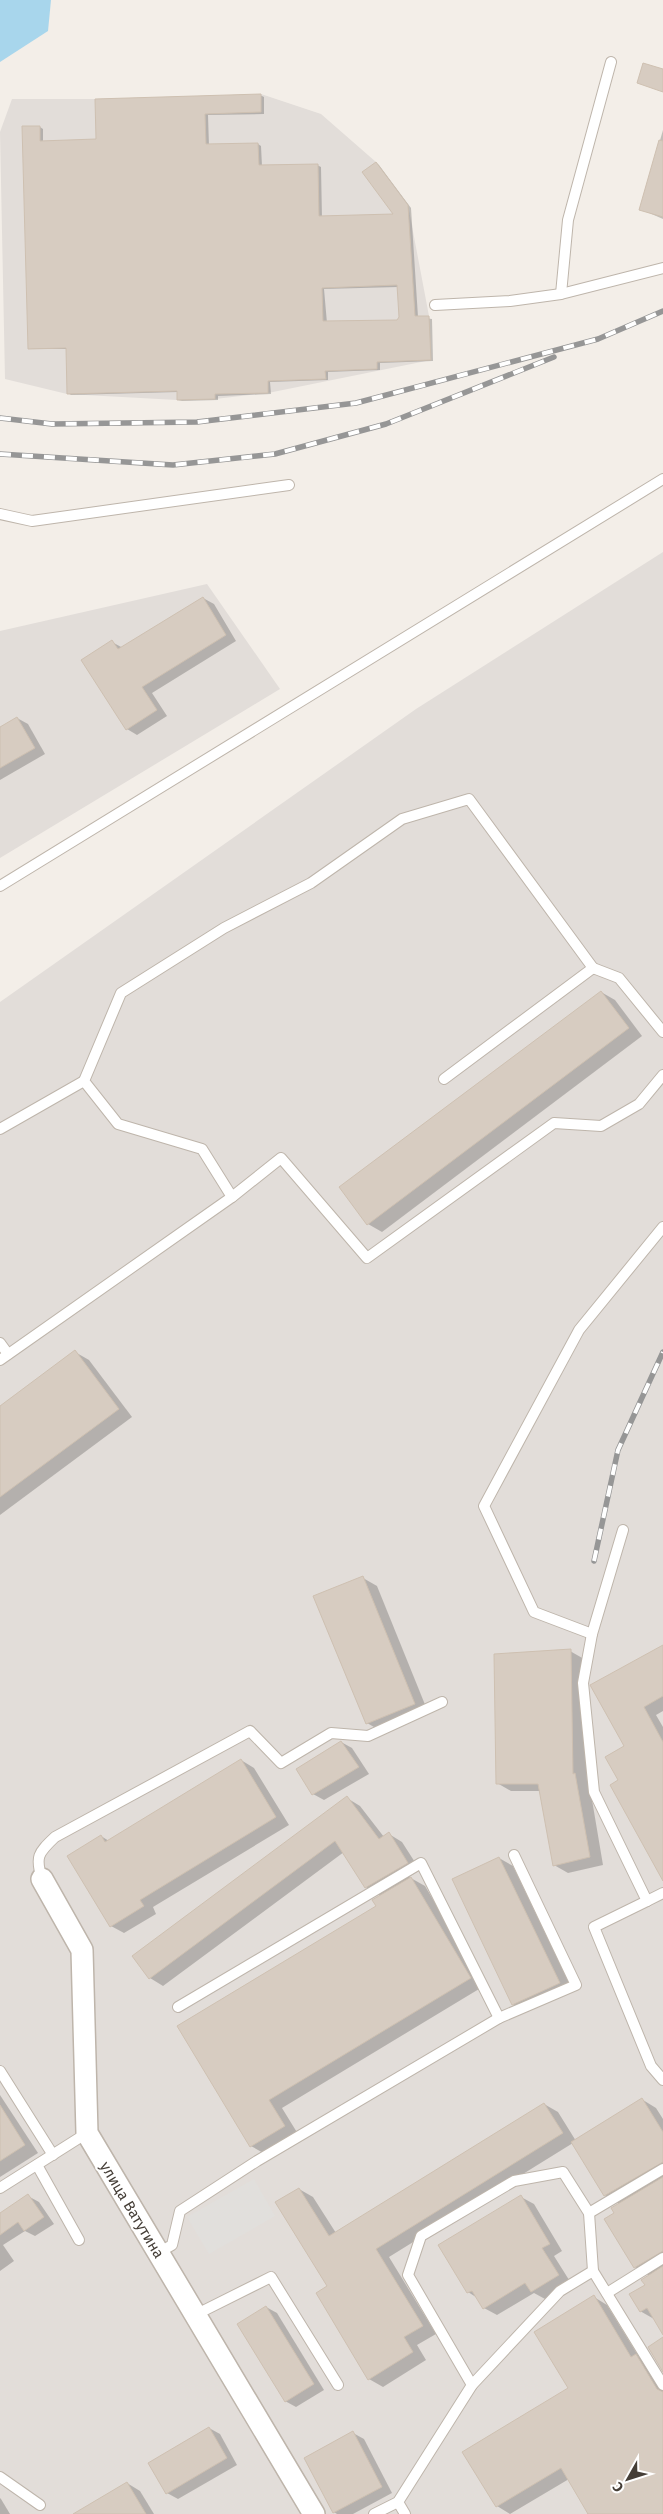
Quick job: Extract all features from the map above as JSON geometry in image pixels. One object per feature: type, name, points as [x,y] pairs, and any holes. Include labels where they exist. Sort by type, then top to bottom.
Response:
[{"type":"street","name":"улица Ватутина","points":[[42,1879],[82,1950],[87,2133],[314,2514]]},
{"type":"lane","points":[[562,294],[568,220],[610,62]]},
{"type":"lane","points":[[435,305],[510,301],[562,294],[663,268]]},
{"type":"lane","points":[[0,886],[663,479]]},
{"type":"lane","points":[[0,514],[32,521],[289,484]]},
{"type":"lane","points":[[0,1129],[84,1081],[121,992],[224,928],[311,883],[402,819],[469,799],[593,968],[619,978],[663,1032]]},
{"type":"lane","points":[[444,1079],[593,968]]},
{"type":"lane","points":[[0,1343],[4,1357],[232,1197],[281,1158],[366,1258],[554,1124],[600,1126],[639,1104],[663,1075]]},
{"type":"lane","points":[[84,1081],[118,1124],[202,1149],[232,1197]]},
{"type":"lane","points":[[592,1634],[534,1612],[484,1506],[579,1330],[663,1227]]},
{"type":"lane","points":[[623,1530],[592,1634],[583,1683],[594,1792],[647,1901]]},
{"type":"lane","points":[[42,1879],[37,1864],[40,1851],[55,1837],[250,1731],[282,1764],[331,1733],[368,1736],[442,1702]]},
{"type":"lane","points":[[158,2253],[172,2245],[180,2211],[257,2160],[499,2018],[576,1985],[514,1855]]},
{"type":"lane","points":[[178,2007],[421,1863],[499,2018]]},
{"type":"lane","points":[[663,1893],[594,1927],[651,2066],[663,2080]]},
{"type":"lane","points":[[0,2070],[53,2155]]},
{"type":"lane","points":[[0,2188],[87,2133]]},
{"type":"lane","points":[[36,2165],[79,2240]]},
{"type":"lane","points":[[589,2213],[663,2169]]},
{"type":"lane","points":[[472,2385],[408,2275],[421,2236],[514,2181],[563,2172],[589,2213],[593,2271],[663,2385]]},
{"type":"lane","points":[[607,2294],[663,2258]]},
{"type":"lane","points":[[374,2514],[398,2502],[472,2385],[560,2291],[593,2271]]},
{"type":"lane","points":[[195,2315],[271,2277],[338,2384]]},
{"type":"lane","points":[[0,2477],[40,2506]]},
{"type":"lane","points":[[398,2502],[405,2514]]},
{"type":"shaded area","points":[[261,94],[321,114],[376,162],[408,205],[429,316],[431,360],[268,393],[215,399],[177,400],[67,394],[5,379],[0,132],[12,99],[95,99]]},
{"type":"shaded area","points":[[663,552],[663,2514],[0,2514],[0,1002],[416,709]]},
{"type":"shaded area","points":[[207,584],[280,689],[0,858],[0,631]]},
{"type":"shaded area","points":[[254,2179],[275,2216],[209,2254],[187,2217]]},
{"type":"water","points":[[0,0],[51,0],[48,31],[0,62]]},
{"type":"building","points":[[643,63],[663,69],[663,92],[637,83]]},
{"type":"building","points":[[261,94],[261,112],[205,114],[206,144],[258,143],[259,165],[318,164],[319,216],[393,214],[362,172],[376,162],[408,205],[415,316],[429,316],[431,360],[377,362],[377,369],[325,371],[326,379],[268,381],[268,393],[215,394],[215,399],[177,400],[177,391],[67,394],[66,348],[28,349],[22,126],[40,126],[40,141],[96,139],[95,99]],"holes":[[[397,285],[399,317],[397,320],[323,321],[322,288]]]},
{"type":"building","points":[[659,140],[663,141],[663,217],[639,210]]},
{"type":"building","points":[[203,597],[226,635],[142,687],[157,710],[126,730],[81,660],[112,640],[118,649]]},
{"type":"building","points":[[17,717],[35,748],[0,768],[0,727]]},
{"type":"building","points":[[601,991],[629,1028],[367,1225],[339,1187]]},
{"type":"building","points":[[75,1350],[119,1409],[0,1497],[0,1406]]},
{"type":"building","points":[[363,1576],[415,1704],[366,1724],[313,1596]]},
{"type":"building","points":[[663,1645],[663,1696],[644,1707],[663,1742],[663,1881],[610,1785],[618,1780],[605,1757],[624,1746],[590,1685]]},
{"type":"building","points":[[571,1649],[573,1774],[575,1773],[590,1857],[553,1866],[538,1784],[496,1784],[494,1654]]},
{"type":"building","points":[[341,1741],[359,1767],[312,1795],[296,1769]]},
{"type":"building","points":[[241,1759],[276,1817],[140,1900],[144,1906],[110,1927],[67,1856],[101,1835],[105,1842]]},
{"type":"building","points":[[347,1796],[379,1839],[389,1832],[408,1863],[365,1888],[335,1841],[149,1979],[132,1956]]},
{"type":"building","points":[[499,1857],[560,1983],[512,2005],[452,1879]]},
{"type":"building","points":[[411,1877],[471,1978],[269,2100],[285,2126],[250,2147],[177,2026],[376,1906],[372,1900]]},
{"type":"building","points":[[642,2098],[663,2132],[663,2162],[604,2196],[571,2142]]},
{"type":"building","points":[[544,2103],[563,2133],[376,2249],[423,2326],[404,2337],[413,2352],[368,2380],[316,2293],[327,2286],[275,2202],[299,2188],[329,2236]]},
{"type":"building","points":[[0,2105],[25,2145],[0,2161]]},
{"type":"building","points":[[663,2177],[663,2251],[634,2268],[604,2219],[614,2213],[611,2208]]},
{"type":"building","points":[[28,2194],[44,2217],[24,2231],[18,2222],[0,2235],[0,2213]]},
{"type":"building","points":[[521,2195],[550,2244],[542,2248],[559,2275],[531,2292],[525,2283],[483,2309],[472,2291],[467,2293],[438,2245]]},
{"type":"building","points":[[663,2266],[663,2335],[647,2308],[640,2312],[629,2294],[645,2285],[641,2280]]},
{"type":"building","points":[[594,2295],[631,2357],[636,2354],[657,2389],[663,2392],[663,2514],[588,2514],[561,2468],[496,2507],[462,2452],[568,2388],[534,2332]]},
{"type":"building","points":[[266,2306],[314,2384],[285,2402],[237,2324]]},
{"type":"building","points":[[663,2337],[663,2372],[648,2347]]},
{"type":"building","points":[[209,2427],[227,2458],[166,2494],[148,2463]]},
{"type":"building","points":[[353,2431],[382,2487],[333,2513],[304,2458]]},
{"type":"building","points":[[127,2482],[146,2514],[73,2514]]},
{"type":"railway","points":[[0,418],[52,424],[197,422],[356,403],[598,339],[663,311]]},
{"type":"railway","points":[[0,454],[173,465],[275,454],[386,424],[554,357]]},
{"type":"railway","points":[[594,1561],[618,1450],[663,1352]]}]
